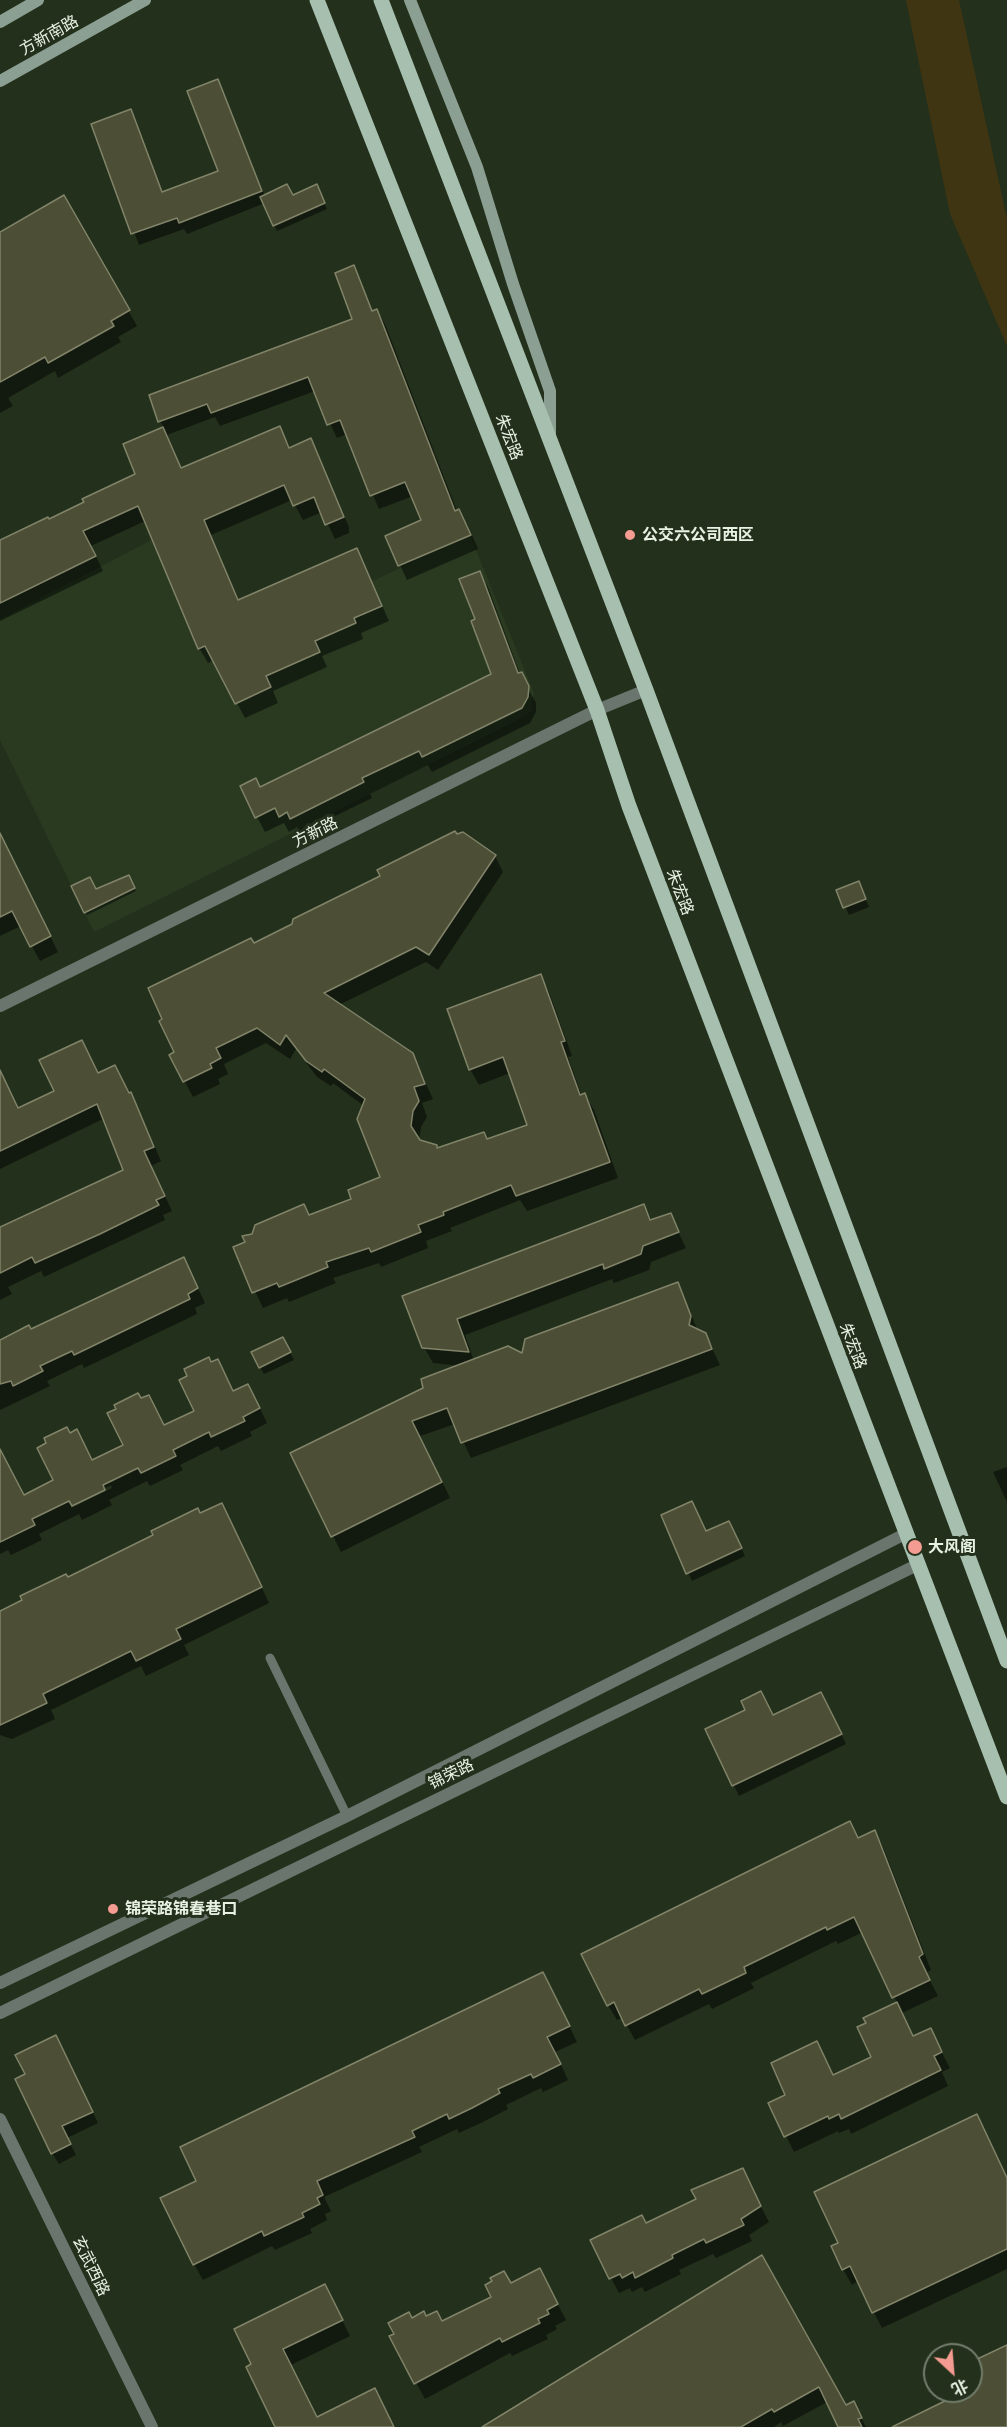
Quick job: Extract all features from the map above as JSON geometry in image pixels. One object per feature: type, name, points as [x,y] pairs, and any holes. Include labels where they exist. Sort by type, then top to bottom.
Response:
[{"type":"main road","points":[[0,22],[38,0]]},
{"type":"main road","name":"方新南路","points":[[0,81],[146,0]]},
{"type":"main road","name":"朱宏路","points":[[317,0],[597,710],[633,817],[1007,1797]]},
{"type":"main road","points":[[381,0],[646,690],[1007,1661]]},
{"type":"main road","points":[[410,0],[477,167],[513,284],[550,391],[550,437]]},
{"type":"street","name":"方新路","points":[[0,1006],[597,710],[646,690]]},
{"type":"street","name":"锦荣路","points":[[0,1983],[347,1816],[905,1534]]},
{"type":"street","name":"锦荣路","points":[[0,2013],[917,1565]]},
{"type":"street","name":"玄武西路","points":[[0,2119],[152,2427]]},
{"type":"lane","points":[[270,1658],[347,1816]]},
{"type":"shaded area","points":[[906,0],[959,0],[1007,219],[1007,346],[950,214]]},
{"type":"shaded area","points":[[161,535],[212,657],[470,535],[534,693],[531,711],[512,723],[94,932],[0,740],[0,619]]},
{"type":"building","points":[[218,79],[262,191],[179,223],[177,218],[131,234],[91,124],[131,109],[162,192],[218,171],[187,91]]},
{"type":"building","points":[[287,184],[293,195],[317,184],[325,203],[273,226],[260,197]]},
{"type":"building","points":[[64,195],[130,310],[111,321],[114,326],[48,363],[45,357],[0,382],[0,232]]},
{"type":"building","points":[[354,265],[372,311],[377,309],[455,511],[459,509],[471,535],[398,566],[385,536],[421,520],[405,482],[370,496],[340,420],[327,425],[308,377],[211,413],[207,404],[158,422],[149,395],[352,319],[335,273]]},
{"type":"building","points":[[280,426],[289,448],[311,438],[344,517],[325,525],[314,497],[293,506],[284,485],[204,520],[238,600],[357,548],[382,606],[354,618],[356,623],[315,641],[320,652],[266,676],[271,687],[235,704],[205,646],[198,649],[138,506],[83,531],[96,556],[0,603],[0,540],[84,502],[82,499],[135,474],[123,444],[163,427],[181,468]]},
{"type":"building","points":[[480,571],[518,673],[522,672],[529,686],[528,697],[522,708],[422,757],[419,751],[362,778],[364,782],[290,819],[287,812],[279,817],[275,808],[255,818],[240,786],[256,778],[260,787],[491,674],[471,621],[475,619],[459,579]]},
{"type":"building","points":[[455,831],[457,834],[463,832],[496,855],[429,955],[416,947],[324,993],[413,1053],[425,1084],[414,1087],[419,1101],[413,1111],[411,1126],[420,1140],[437,1145],[437,1148],[484,1132],[487,1139],[527,1125],[503,1057],[469,1070],[447,1009],[541,974],[565,1041],[561,1042],[580,1095],[585,1093],[610,1162],[516,1196],[511,1185],[443,1212],[444,1215],[418,1225],[421,1232],[371,1252],[369,1248],[326,1262],[328,1267],[279,1287],[277,1283],[252,1293],[233,1247],[245,1242],[242,1236],[252,1234],[255,1225],[304,1204],[309,1215],[351,1199],[348,1190],[380,1177],[357,1119],[365,1099],[324,1069],[322,1072],[306,1061],[286,1035],[280,1045],[257,1028],[216,1048],[221,1058],[210,1064],[212,1068],[183,1082],[169,1055],[174,1052],[159,1021],[162,1019],[148,988],[251,938],[254,943],[292,924],[293,919],[380,876],[377,870]]},
{"type":"building","points":[[0,833],[51,936],[30,947],[12,911],[0,917]]},
{"type":"building","points":[[129,875],[135,888],[84,913],[71,886],[90,877],[96,889]]},
{"type":"building","points":[[859,881],[866,899],[843,908],[836,890]]},
{"type":"building","points":[[82,1040],[98,1073],[115,1065],[129,1093],[131,1092],[154,1147],[144,1151],[165,1196],[156,1200],[159,1205],[100,1234],[35,1263],[32,1257],[0,1273],[0,1227],[123,1170],[97,1104],[0,1151],[0,1070],[18,1108],[54,1091],[39,1060]]},
{"type":"building","points":[[644,1204],[650,1220],[671,1213],[679,1232],[643,1246],[641,1254],[604,1269],[603,1264],[457,1319],[469,1352],[422,1348],[402,1296]]},
{"type":"building","points":[[184,1257],[198,1288],[188,1294],[190,1299],[74,1355],[72,1351],[40,1366],[43,1371],[13,1386],[11,1381],[0,1384],[0,1340],[29,1325],[31,1329]]},
{"type":"building","points":[[678,1282],[691,1316],[689,1325],[706,1333],[712,1349],[461,1443],[447,1408],[412,1421],[442,1482],[331,1537],[290,1453],[423,1388],[421,1379],[508,1346],[522,1353],[525,1339]]},
{"type":"building","points":[[283,1337],[291,1352],[259,1368],[251,1352]]},
{"type":"building","points":[[209,1357],[211,1362],[218,1359],[233,1391],[248,1384],[260,1408],[243,1417],[245,1421],[211,1437],[209,1432],[173,1450],[176,1456],[141,1473],[138,1468],[103,1485],[105,1490],[72,1506],[69,1501],[32,1519],[35,1525],[0,1542],[0,1449],[24,1495],[53,1480],[37,1448],[46,1443],[44,1438],[67,1427],[70,1433],[77,1429],[92,1460],[123,1445],[107,1413],[116,1409],[114,1405],[138,1393],[141,1398],[149,1395],[164,1425],[194,1411],[179,1380],[187,1376],[184,1369]]},
{"type":"building","points":[[692,1501],[706,1531],[729,1521],[742,1548],[686,1574],[661,1515]]},
{"type":"building","points":[[222,1503],[262,1587],[176,1629],[181,1639],[136,1661],[131,1651],[43,1694],[47,1703],[0,1725],[0,1611],[22,1600],[20,1596],[66,1574],[68,1577],[153,1535],[151,1531],[198,1508],[200,1513]]},
{"type":"building","points":[[761,1691],[773,1715],[821,1692],[842,1734],[732,1786],[705,1729],[745,1710],[741,1701]]},
{"type":"building","points":[[850,1821],[858,1838],[875,1830],[923,1954],[919,1957],[930,1980],[892,1998],[854,1917],[827,1930],[826,1927],[744,1967],[746,1973],[702,1994],[699,1989],[625,2026],[614,2002],[607,2006],[581,1954]]},
{"type":"building","points":[[543,1972],[570,2026],[547,2037],[561,2064],[533,2078],[531,2074],[498,2089],[500,2093],[472,2108],[449,2119],[447,2114],[412,2131],[415,2137],[317,2181],[323,2195],[317,2198],[320,2204],[302,2213],[304,2217],[264,2236],[262,2231],[193,2265],[160,2198],[196,2181],[180,2147]]},
{"type":"building","points":[[897,2002],[913,2036],[931,2028],[942,2052],[934,2056],[941,2070],[841,2119],[839,2114],[829,2119],[828,2116],[784,2137],[768,2103],[785,2095],[771,2063],[817,2041],[833,2075],[871,2057],[857,2027],[866,2023],[863,2018]]},
{"type":"building","points":[[56,2035],[93,2112],[62,2126],[71,2144],[51,2154],[15,2079],[25,2074],[15,2055]]},
{"type":"building","points":[[977,2114],[1007,2178],[1007,2249],[872,2313],[850,2266],[842,2270],[831,2246],[838,2243],[814,2192]]},
{"type":"building","points":[[743,2168],[761,2206],[741,2219],[744,2225],[706,2243],[704,2239],[672,2255],[673,2258],[635,2278],[633,2272],[622,2278],[620,2274],[609,2279],[590,2240],[642,2215],[646,2223],[696,2199],[691,2190]]},
{"type":"building","points":[[762,2255],[846,2405],[854,2401],[862,2418],[858,2419],[862,2427],[838,2427],[819,2387],[774,2412],[772,2409],[741,2427],[482,2427]]},
{"type":"building","points":[[540,2268],[558,2304],[547,2310],[549,2314],[538,2319],[540,2323],[502,2342],[500,2338],[414,2384],[389,2336],[394,2334],[388,2323],[409,2312],[412,2318],[424,2311],[426,2316],[437,2311],[442,2321],[491,2297],[485,2285],[492,2281],[490,2278],[504,2271],[511,2283]]},
{"type":"building","points":[[325,2284],[343,2320],[283,2349],[317,2417],[375,2388],[394,2427],[275,2427],[246,2367],[251,2364],[234,2329]]},
{"type":"building","points":[[1007,2345],[1007,2427],[892,2427],[941,2403],[983,2403],[983,2356]]},
{"type":"place","name":"公交六公司西区","points":[[630,535]]},
{"type":"place","name":"大风阁","points":[[915,1547]]},
{"type":"place","name":"锦荣路锦春巷口","points":[[113,1909]]}]
